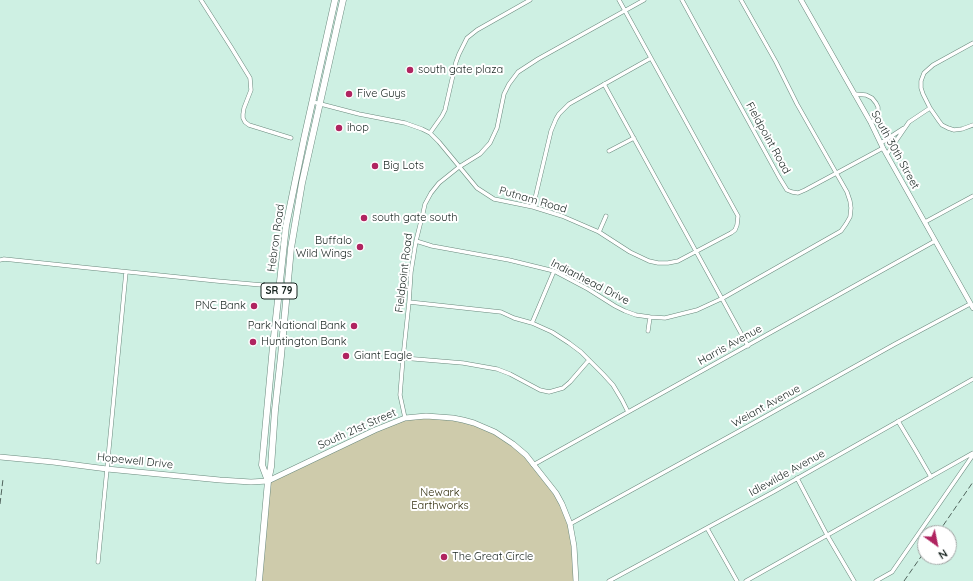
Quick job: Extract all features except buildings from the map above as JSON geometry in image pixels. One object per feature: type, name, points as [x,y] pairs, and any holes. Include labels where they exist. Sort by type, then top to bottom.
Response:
[{"type":"highway","name":"Hebron Road","points":[[268,481],[262,465],[286,226],[335,0]]},
{"type":"highway","name":"Hebron Road","points":[[259,581],[294,227],[325,75],[343,0]]},
{"type":"highway","points":[[286,234],[288,239],[284,277],[288,287]]},
{"type":"highway","points":[[280,289],[283,298],[281,326],[283,330]]},
{"type":"main road","name":"South 21st Street","points":[[268,481],[375,430],[405,418],[426,416],[453,418],[474,423],[495,432],[526,455],[556,493],[570,524],[574,546],[576,581]]},
{"type":"main road","name":"Hopewell Drive","points":[[0,457],[243,482],[268,481]]},
{"type":"street","points":[[201,0],[250,78],[251,90],[244,108],[243,118],[249,125],[291,138]]},
{"type":"street","points":[[430,133],[445,110],[456,62],[467,38],[477,30],[530,0]]},
{"type":"street","points":[[533,207],[551,131],[559,114],[569,104],[651,58],[619,0]]},
{"type":"street","name":"Fieldpoint Road","points":[[405,418],[400,395],[411,272],[425,204],[439,183],[459,167],[480,154],[490,143],[497,128],[504,94],[518,72],[538,59],[644,0]]},
{"type":"street","name":"Fieldpoint Road","points":[[682,0],[787,190],[798,193],[805,190],[883,148]]},
{"type":"street","name":"Indianhead Drive","points":[[416,242],[510,260],[554,271],[615,306],[636,315],[665,318],[697,310],[722,298],[841,231],[850,217],[851,208],[847,192],[797,104],[776,62],[741,0]]},
{"type":"street","name":"South 30th Street","points":[[801,0],[972,306]]},
{"type":"street","points":[[973,43],[933,65],[924,73],[921,81],[923,94],[939,121],[948,128],[954,130],[973,125]]},
{"type":"street","name":"Putnam Road","points":[[313,102],[359,114],[405,123],[422,129],[430,133],[439,142],[477,188],[494,199],[533,207],[562,216],[599,232],[630,252],[649,261],[668,263],[678,261],[731,233],[736,228],[738,216],[651,58]]},
{"type":"street","points":[[604,84],[748,346]]},
{"type":"street","points":[[854,94],[866,95],[872,98],[876,103],[878,111],[876,118],[871,124]]},
{"type":"street","points":[[887,154],[909,122],[930,108]]},
{"type":"street","points":[[881,143],[905,127]]},
{"type":"street","points":[[609,152],[634,138]]},
{"type":"street","points":[[925,222],[973,196]]},
{"type":"street","points":[[599,232],[606,216]]},
{"type":"street","name":"Harris Avenue","points":[[533,465],[936,241]]},
{"type":"street","points":[[0,260],[262,285],[280,289]]},
{"type":"street","points":[[532,323],[554,271]]},
{"type":"street","points":[[98,562],[126,272]]},
{"type":"street","points":[[409,302],[501,312],[552,332],[569,343],[590,360],[613,386],[628,412]]},
{"type":"street","name":"Weiant Avenue","points":[[570,524],[895,344],[972,306]]},
{"type":"street","points":[[648,332],[650,317]]},
{"type":"street","points":[[403,358],[480,365],[510,374],[540,390],[549,392],[563,388],[590,360]]},
{"type":"street","name":"Idlewilde Avenue","points":[[610,581],[973,379]]},
{"type":"street","points":[[898,421],[931,478]]},
{"type":"street","points":[[746,581],[973,454]]},
{"type":"street","points":[[876,581],[892,572],[973,454]]},
{"type":"street","points":[[796,478],[854,581]]},
{"type":"street","points":[[707,528],[737,581]]},
{"type":"green space","name":"Newark Earthworks","points":[[426,416],[474,423],[513,444],[556,493],[570,524],[576,581],[259,581],[268,481],[405,418]]},
{"type":"railway","points":[[0,504],[3,479]]},
{"type":"railway","points":[[943,525],[973,482]]},
{"type":"railway","points":[[904,581],[917,562]]},
{"type":"place","name":"south gate plaza","points":[[410,70]]},
{"type":"place","name":"Five Guys","points":[[349,94]]},
{"type":"place","name":"ihop","points":[[339,128]]},
{"type":"place","name":"Big Lots","points":[[375,166]]},
{"type":"place","name":"south gate south","points":[[364,218]]},
{"type":"place","name":"Buffalo Wild Wings","points":[[360,247]]},
{"type":"place","name":"PNC Bank","points":[[254,306]]},
{"type":"place","name":"Park National Bank","points":[[354,326]]},
{"type":"place","name":"Huntington Bank","points":[[253,342]]},
{"type":"place","name":"Giant Eagle","points":[[346,356]]},
{"type":"place","name":"The Great Circle","points":[[444,557]]}]
